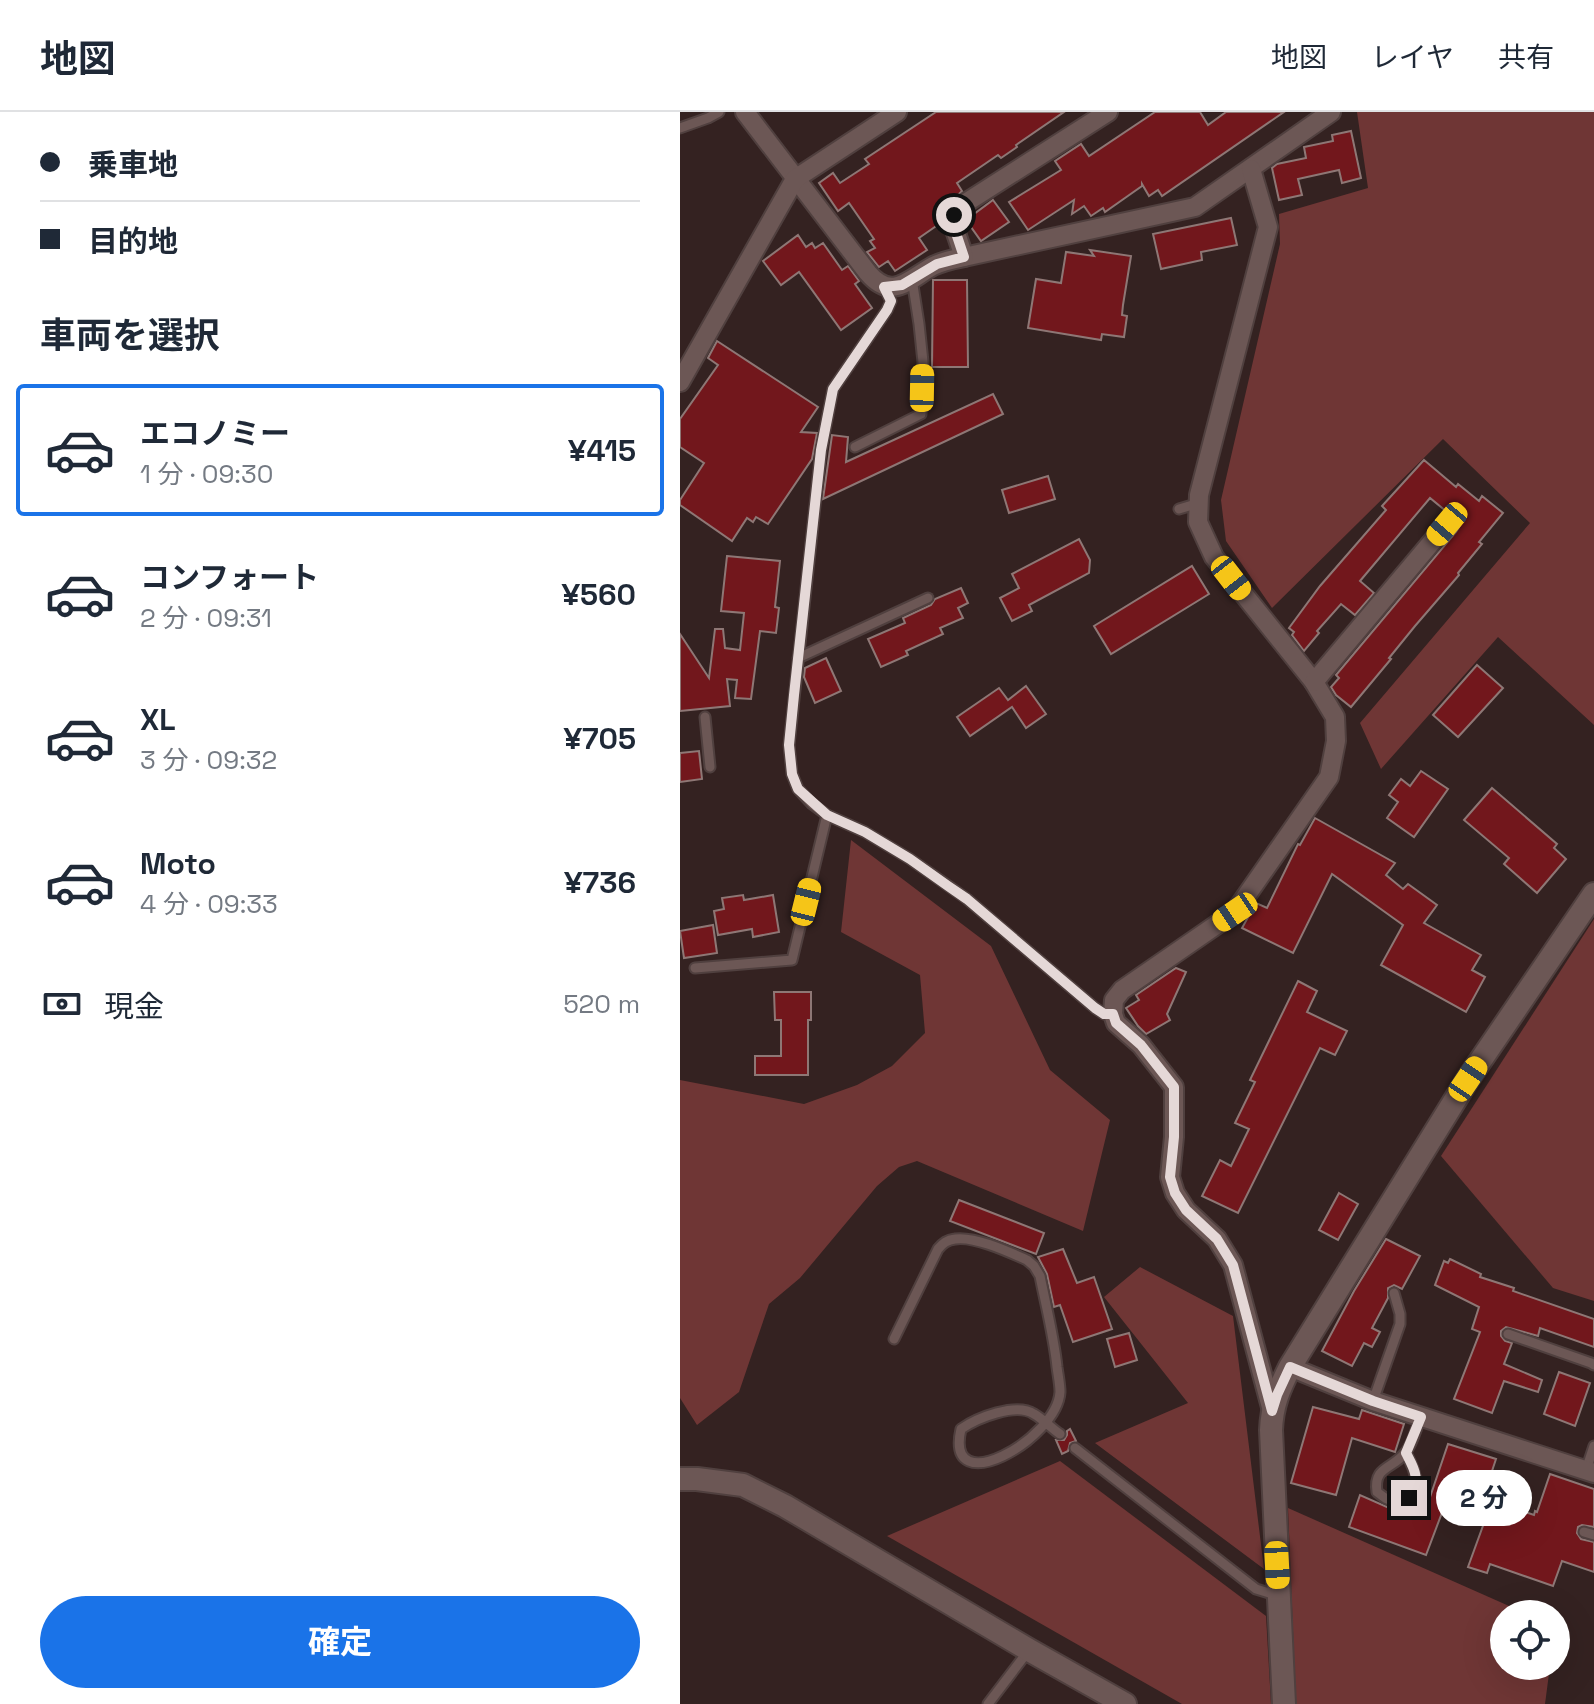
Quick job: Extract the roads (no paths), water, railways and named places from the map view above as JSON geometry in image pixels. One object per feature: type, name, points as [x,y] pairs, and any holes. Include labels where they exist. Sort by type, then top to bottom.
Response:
[{"type":"street","points":[[745,112],[868,273],[884,287],[902,285],[937,264],[964,257],[1195,207],[1331,112]]},
{"type":"street","points":[[680,382],[795,179],[897,112]]},
{"type":"street","points":[[964,257],[955,230],[954,215],[967,202],[1108,112]]},
{"type":"street","points":[[1251,169],[1268,227],[1199,503],[1198,522],[1214,557],[1314,682],[1335,717],[1336,741],[1329,777],[1235,912],[1122,990],[1114,1000],[1113,1014],[1116,1023],[1141,1045],[1174,1087],[1170,1177],[1175,1193],[1186,1210],[1217,1239],[1233,1265],[1272,1411],[1272,1473],[1284,1704]]},
{"type":"street","points":[[1314,682],[1447,524]]},
{"type":"street","points":[[1272,1411],[1290,1367],[1468,1079],[1594,894]]},
{"type":"street","points":[[1290,1367],[1373,1401],[1590,1471]]},
{"type":"street","points":[[680,1479],[743,1485],[785,1506],[1125,1704]]},
{"type":"lane","points":[[680,128],[719,112]]},
{"type":"lane","points":[[855,447],[921,414],[923,362],[912,279]]},
{"type":"lane","points":[[884,287],[891,301],[833,389],[821,450],[789,745],[792,774],[798,789],[827,815],[865,832],[910,859],[967,899],[1095,1008],[1104,1014],[1113,1014]]},
{"type":"lane","points":[[1179,509],[1199,503]]},
{"type":"lane","points":[[798,658],[928,598]]},
{"type":"lane","points":[[705,717],[710,767]]},
{"type":"lane","points":[[695,968],[792,960],[827,815]]},
{"type":"lane","points":[[894,1339],[938,1249],[945,1242],[967,1239],[1027,1260],[1040,1276],[1056,1355],[1060,1392],[1055,1410],[1044,1422],[1030,1440],[984,1464],[974,1464],[967,1459],[962,1453],[959,1439],[961,1429],[974,1420],[1022,1409],[1033,1412],[1044,1422],[1060,1434]]},
{"type":"lane","points":[[1373,1401],[1400,1324],[1394,1293]]},
{"type":"lane","points":[[1508,1334],[1594,1365]]},
{"type":"lane","points":[[1406,1453],[1417,1474],[1409,1498],[1399,1504],[1377,1492],[1378,1474],[1406,1453],[1421,1417]]},
{"type":"lane","points":[[1590,1471],[1594,1446]]},
{"type":"lane","points":[[1075,1448],[1256,1589],[1279,1596]]},
{"type":"lane","points":[[988,1704],[1029,1650]]}]
